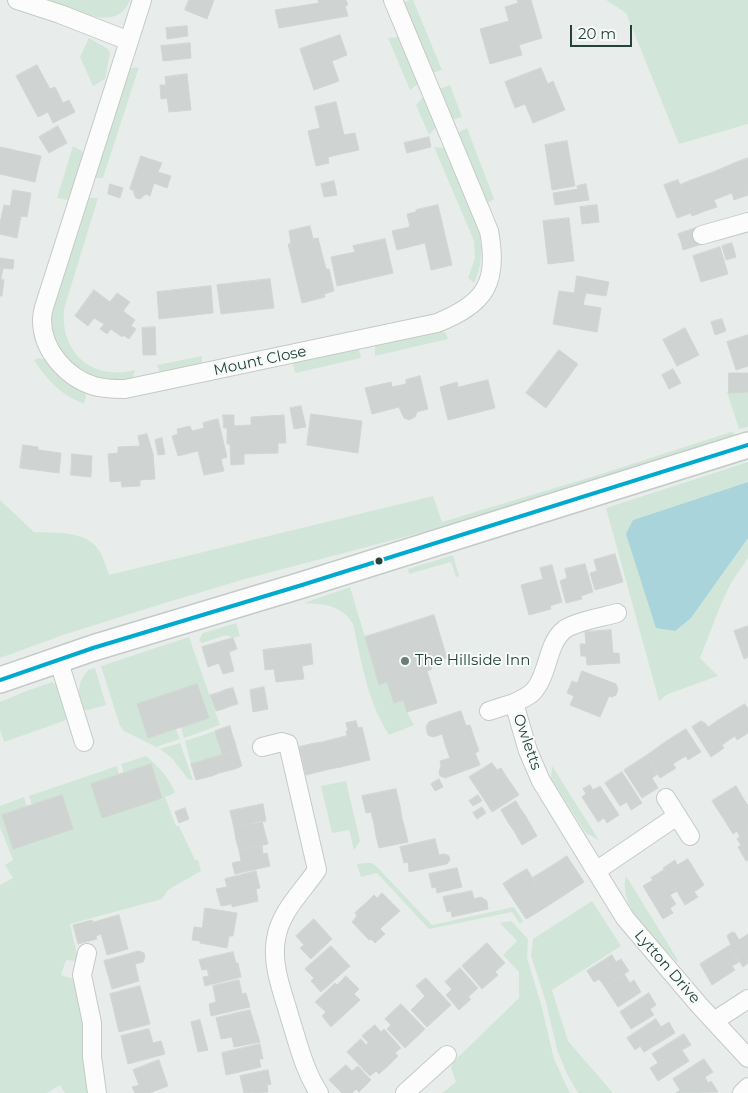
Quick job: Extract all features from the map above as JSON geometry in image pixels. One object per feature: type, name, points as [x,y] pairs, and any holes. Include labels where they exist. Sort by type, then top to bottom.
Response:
[{"type":"main road","points":[[0,680],[58,658],[302,585],[748,445]]},
{"type":"street","points":[[17,0],[60,14],[129,41]]},
{"type":"street","name":"Mount Close","points":[[142,0],[46,301],[42,319],[44,337],[50,350],[59,362],[81,380],[108,389],[125,390],[437,323],[458,315],[485,292],[493,260],[489,231],[393,0]]},
{"type":"street","points":[[702,235],[748,222]]},
{"type":"street","name":"Owletts","points":[[489,711],[514,703],[530,694],[537,687],[554,644],[564,630],[571,626],[617,613]]},
{"type":"street","points":[[58,658],[84,742]]},
{"type":"street","name":"Owletts","points":[[514,703],[528,752],[541,781]]},
{"type":"street","points":[[262,747],[282,742],[288,744],[317,870],[288,908],[281,923],[276,939],[275,965],[300,1051],[319,1093]]},
{"type":"street","name":"Lytton Drive","points":[[541,781],[625,918],[748,1058]]},
{"type":"street","points":[[666,798],[690,836]]},
{"type":"street","points":[[596,871],[677,816]]},
{"type":"street","points":[[87,953],[82,975],[92,1023],[92,1057],[97,1093]]},
{"type":"street","points":[[714,1021],[748,999]]},
{"type":"street","points":[[405,1093],[447,1055]]},
{"type":"street","points":[[742,1093],[748,1088]]},
{"type":"green space","points":[[49,0],[130,0],[124,10],[115,16],[105,18],[82,13]]},
{"type":"green space","points":[[413,0],[442,70],[432,73],[402,3]]},
{"type":"green space","points":[[606,0],[748,0],[748,124],[679,144],[626,13]]},
{"type":"green space","points":[[398,37],[418,84],[410,90],[388,38]]},
{"type":"green space","points":[[89,38],[108,49],[110,53],[105,79],[93,86],[80,57]]},
{"type":"green space","points":[[139,67],[103,178],[94,178],[128,69]]},
{"type":"green space","points":[[450,85],[462,117],[451,120],[439,89]]},
{"type":"green space","points":[[423,97],[436,127],[429,135],[416,105]]},
{"type":"green space","points":[[467,128],[494,199],[488,203],[484,202],[457,133]]},
{"type":"green space","points":[[73,146],[82,151],[83,155],[68,200],[57,198]]},
{"type":"green space","points":[[434,147],[445,148],[479,232],[481,258],[474,283],[468,278],[475,258],[474,241]]},
{"type":"green space","points":[[86,198],[98,198],[64,309],[64,325],[67,339],[73,351],[93,367],[105,371],[119,372],[135,370],[132,380],[102,378],[81,370],[63,353],[54,338],[51,327],[50,312],[54,296]]},
{"type":"green space","points":[[440,331],[445,332],[448,339],[375,356],[375,344]]},
{"type":"green space","points":[[356,349],[359,350],[361,358],[295,373],[293,364],[297,361]]},
{"type":"green space","points":[[202,356],[202,365],[160,374],[157,365]]},
{"type":"green space","points":[[38,358],[48,360],[85,392],[84,404],[68,396],[55,386],[34,360]]},
{"type":"green space","points":[[727,392],[748,392],[748,427],[739,429]]},
{"type":"green space","points":[[731,432],[735,434],[733,437],[473,519],[245,579],[63,635],[0,658],[0,500],[34,532],[70,534],[88,540],[100,552],[109,575],[433,496],[442,522],[598,475]]},
{"type":"green space","points":[[748,462],[748,482],[633,520],[691,618],[748,538],[748,558],[731,583],[700,658],[718,676],[668,694],[659,701],[606,508]]},
{"type":"green space","points":[[453,555],[459,576],[456,577],[451,562],[409,574],[408,569]]},
{"type":"green space","points":[[350,587],[379,684],[387,682],[394,703],[403,700],[414,725],[389,735],[370,695],[353,624],[338,609],[325,605],[304,603]]},
{"type":"green space","points":[[236,623],[240,636],[233,638],[227,635],[202,643],[199,640],[203,633]]},
{"type":"green space","points":[[189,637],[220,725],[184,738],[181,727],[197,684],[138,704],[148,738],[176,729],[180,739],[156,747],[124,731],[120,726],[101,666]]},
{"type":"green space","points":[[95,668],[106,705],[82,710],[79,699],[80,684],[88,670]]},
{"type":"green space","points":[[52,682],[58,686],[68,716],[64,721],[4,742],[0,730],[0,702]]},
{"type":"green space","points":[[215,731],[222,755],[191,764],[185,741]]},
{"type":"green space","points":[[180,743],[193,780],[188,779],[172,758],[160,749]]},
{"type":"green space","points":[[146,756],[163,773],[173,787],[175,793],[165,797],[176,826],[179,826],[195,860],[198,860],[201,871],[168,890],[162,899],[70,924],[78,959],[76,961],[66,960],[61,975],[74,979],[77,982],[85,1033],[83,1060],[87,1093],[65,1093],[60,1085],[47,1093],[0,1093],[0,885],[13,878],[5,865],[13,860],[0,827],[0,806],[24,797],[27,807],[2,815],[13,849],[32,805],[29,796],[117,766],[119,775],[91,784],[162,798],[151,764],[124,773],[121,764]]},
{"type":"green space","points":[[552,766],[599,840],[587,834],[582,827],[551,778]]},
{"type":"green space","points":[[346,781],[360,841],[354,850],[349,830],[332,833],[321,786]]},
{"type":"green space","points":[[372,863],[378,868],[432,925],[514,907],[523,921],[520,924],[512,912],[429,929],[377,873],[361,877],[357,864]]},
{"type":"green space","points":[[626,876],[678,960],[677,962],[650,934],[633,912],[627,900]]},
{"type":"green space","points":[[592,901],[621,946],[552,990],[568,1041],[613,1093],[578,1093],[567,1074],[557,1050],[546,1002],[531,956],[533,939]]},
{"type":"green space","points":[[511,921],[528,939],[527,958],[541,1004],[554,1059],[570,1093],[442,1093],[456,1082],[451,1068],[453,1062],[519,998],[519,972],[503,955],[517,941],[500,923]]},
{"type":"water","points":[[748,482],[748,538],[691,618],[675,631],[656,628],[626,534],[633,520]]},
{"type":"building","points":[[189,0],[214,0],[207,19],[185,10]]},
{"type":"building","points":[[318,0],[346,0],[348,5],[345,6],[348,16],[279,28],[275,10],[319,3]]},
{"type":"building","points":[[517,0],[531,0],[542,38],[519,45],[522,55],[490,64],[480,29],[509,21],[505,7],[518,3]]},
{"type":"building","points":[[187,26],[188,36],[167,39],[166,28]]},
{"type":"building","points":[[340,35],[347,55],[332,61],[339,81],[314,90],[300,49]]},
{"type":"building","points":[[190,43],[191,58],[163,61],[161,46]]},
{"type":"building","points":[[37,65],[50,89],[55,87],[63,103],[69,100],[75,112],[53,123],[48,112],[38,117],[16,76]]},
{"type":"building","points":[[541,68],[548,84],[553,81],[565,110],[533,123],[525,104],[515,108],[505,82]]},
{"type":"building","points":[[187,74],[191,110],[169,112],[167,98],[161,99],[160,85],[166,85],[165,77]]},
{"type":"building","points":[[336,102],[344,135],[355,133],[359,150],[328,157],[329,163],[316,166],[308,131],[320,128],[315,107]]},
{"type":"building","points":[[58,126],[67,143],[49,153],[39,137]]},
{"type":"building","points":[[429,137],[431,147],[407,153],[404,143]]},
{"type":"building","points":[[567,141],[575,186],[552,190],[545,145]]},
{"type":"building","points":[[0,147],[41,156],[35,182],[0,174]]},
{"type":"building","points":[[141,156],[162,163],[158,172],[171,176],[167,188],[154,183],[150,196],[146,194],[140,199],[136,198],[134,191],[130,189]]},
{"type":"building","points":[[748,158],[748,195],[735,163]]},
{"type":"building","points":[[735,163],[748,195],[734,200],[732,193],[724,196],[714,172]]},
{"type":"building","points":[[714,172],[724,196],[714,200],[717,207],[705,211],[692,180]]},
{"type":"building","points":[[678,180],[691,213],[677,218],[664,185]]},
{"type":"building","points":[[692,180],[705,211],[692,216],[680,185]]},
{"type":"building","points":[[334,181],[337,195],[324,197],[321,184]]},
{"type":"building","points":[[110,184],[123,188],[120,198],[108,194]]},
{"type":"building","points":[[586,184],[589,200],[555,205],[553,193],[578,189],[577,186]]},
{"type":"building","points":[[13,190],[31,193],[27,217],[21,216],[17,238],[0,234],[0,223],[4,205],[10,206]]},
{"type":"building","points":[[438,205],[452,265],[431,270],[425,243],[397,250],[392,231],[410,227],[407,214]]},
{"type":"building","points":[[597,205],[599,222],[582,224],[580,207]]},
{"type":"building","points":[[569,218],[574,261],[548,264],[543,221]]},
{"type":"building","points":[[310,226],[313,239],[318,238],[326,269],[329,269],[334,291],[324,294],[325,297],[302,303],[288,244],[291,244],[289,231]]},
{"type":"building","points":[[696,228],[699,236],[681,242],[678,234]]},
{"type":"building","points":[[699,236],[702,244],[683,250],[681,242]]},
{"type":"building","points":[[385,239],[393,273],[337,286],[331,257],[355,252],[353,246]]},
{"type":"building","points":[[732,243],[736,257],[726,260],[722,246]]},
{"type":"building","points":[[720,247],[728,274],[701,282],[693,256]]},
{"type":"building","points":[[0,258],[14,260],[13,269],[0,268]]},
{"type":"building","points":[[0,268],[3,268],[1,279],[4,280],[2,296],[0,296]]},
{"type":"building","points":[[577,276],[609,282],[606,296],[586,293],[583,305],[601,308],[597,332],[553,324],[559,291],[574,293]]},
{"type":"building","points":[[270,279],[274,308],[221,314],[217,285]]},
{"type":"building","points":[[211,286],[213,313],[159,319],[157,292]]},
{"type":"building","points":[[94,290],[110,302],[117,293],[130,302],[123,311],[135,320],[131,326],[136,329],[129,339],[123,335],[122,337],[111,329],[107,334],[100,329],[104,324],[94,318],[88,326],[75,316]]},
{"type":"building","points":[[722,319],[726,331],[715,335],[711,322]]},
{"type":"building","points":[[155,327],[156,355],[143,355],[142,328]]},
{"type":"building","points":[[685,328],[699,355],[677,366],[663,340]]},
{"type":"building","points":[[748,335],[748,366],[736,370],[727,342]]},
{"type":"building","points":[[559,350],[578,364],[546,408],[526,393]]},
{"type":"building","points":[[673,369],[681,383],[669,389],[662,375]]},
{"type":"building","points":[[729,373],[748,373],[748,392],[729,393]]},
{"type":"building","points":[[420,376],[428,409],[417,412],[415,417],[409,420],[404,418],[399,407],[372,414],[365,388],[391,382],[392,387],[406,384],[406,380]]},
{"type":"building","points":[[488,380],[495,408],[448,420],[440,387],[457,382],[458,387]]},
{"type":"building","points":[[301,406],[306,427],[294,429],[290,408]]},
{"type":"building","points":[[311,414],[362,421],[358,453],[307,445]]},
{"type":"building","points":[[223,415],[234,415],[234,426],[251,425],[251,417],[284,415],[286,443],[278,443],[278,453],[244,454],[244,464],[231,465],[230,444],[227,444],[227,428],[224,428]]},
{"type":"building","points":[[218,419],[227,457],[221,459],[224,471],[204,475],[198,451],[178,456],[172,436],[178,434],[177,429],[190,426],[192,431],[204,428],[203,423]]},
{"type":"building","points":[[147,434],[153,454],[155,479],[140,480],[140,486],[122,487],[121,481],[110,482],[108,454],[118,453],[118,447],[140,446],[138,436]]},
{"type":"building","points":[[162,438],[165,454],[158,455],[155,440]]},
{"type":"building","points":[[23,445],[38,447],[38,450],[61,453],[59,473],[20,468]]},
{"type":"building","points":[[72,454],[92,456],[91,477],[71,475]]},
{"type":"building","points":[[615,554],[623,582],[595,590],[590,573],[597,571],[594,560]]},
{"type":"building","points":[[585,564],[593,592],[581,596],[582,599],[566,603],[560,581],[567,578],[565,569]]},
{"type":"building","points":[[552,565],[562,602],[550,606],[551,609],[529,615],[521,585],[543,579],[540,568]]},
{"type":"building","name":"The Hillside Inn","points":[[434,615],[447,658],[430,664],[432,669],[427,671],[437,703],[407,712],[403,700],[394,703],[387,682],[379,685],[365,637]]},
{"type":"building","points":[[748,626],[748,657],[744,659],[734,631]]},
{"type":"building","points":[[611,630],[613,653],[619,653],[620,663],[587,665],[586,656],[581,656],[580,644],[586,644],[585,632]]},
{"type":"building","points":[[233,638],[237,649],[229,652],[234,671],[223,674],[219,663],[208,667],[202,647]]},
{"type":"building","points":[[311,644],[313,664],[302,666],[304,679],[276,682],[274,669],[265,670],[263,650]]},
{"type":"building","points":[[582,671],[616,684],[618,689],[616,695],[609,696],[600,717],[570,705],[574,696],[567,693],[572,681],[577,683]]},
{"type":"building","points":[[197,684],[209,718],[148,738],[137,704]]},
{"type":"building","points":[[264,687],[268,709],[253,712],[250,690]]},
{"type":"building","points":[[233,688],[238,704],[231,706],[225,690]]},
{"type":"building","points":[[225,690],[231,706],[223,709],[218,693]]},
{"type":"building","points":[[218,693],[223,709],[216,711],[210,695]]},
{"type":"building","points":[[745,704],[748,709],[748,733],[737,740],[735,736],[729,740],[717,721]]},
{"type":"building","points":[[461,711],[466,726],[470,725],[474,737],[446,747],[442,734],[433,737],[428,735],[426,727],[429,722]]},
{"type":"building","points":[[356,721],[358,728],[362,727],[370,760],[353,764],[346,723]]},
{"type":"building","points":[[701,721],[708,727],[717,721],[729,740],[722,745],[724,748],[711,757],[692,727]]},
{"type":"building","points":[[230,726],[232,734],[217,739],[215,731]]},
{"type":"building","points":[[686,729],[701,752],[688,760],[686,756],[679,760],[667,741]]},
{"type":"building","points":[[232,734],[235,742],[220,747],[217,739]]},
{"type":"building","points":[[347,736],[353,764],[341,767],[335,739]]},
{"type":"building","points":[[474,737],[479,751],[475,753],[480,765],[445,778],[440,776],[440,761],[450,758],[446,747]]},
{"type":"building","points":[[335,739],[341,767],[330,769],[324,742]]},
{"type":"building","points":[[667,741],[679,760],[673,764],[676,768],[660,778],[646,756]]},
{"type":"building","points":[[235,742],[237,750],[222,755],[220,747]]},
{"type":"building","points":[[324,742],[330,769],[318,772],[312,744]]},
{"type":"building","points":[[312,744],[318,772],[306,775],[299,747]]},
{"type":"building","points":[[237,750],[242,766],[235,769],[230,752]]},
{"type":"building","points":[[230,752],[235,769],[227,771],[222,755]]},
{"type":"building","points":[[222,755],[227,771],[219,773],[215,757]]},
{"type":"building","points":[[646,756],[658,774],[652,778],[658,788],[642,798],[624,770]]},
{"type":"building","points":[[215,757],[219,773],[212,776],[207,759]]},
{"type":"building","points":[[207,759],[212,776],[204,778],[199,762]]},
{"type":"building","points":[[199,762],[204,778],[196,780],[191,764]]},
{"type":"building","points":[[492,763],[497,770],[501,768],[506,776],[480,793],[469,777]]},
{"type":"building","points":[[151,764],[162,798],[102,818],[91,784]]},
{"type":"building","points":[[622,772],[642,803],[631,810],[627,802],[620,806],[605,783]]},
{"type":"building","points":[[506,776],[519,795],[492,812],[480,793]]},
{"type":"building","points":[[439,779],[443,787],[435,791],[431,784]]},
{"type":"building","points":[[590,785],[593,790],[600,786],[619,815],[607,823],[604,818],[598,822],[582,797],[586,794],[583,789]]},
{"type":"building","points":[[736,786],[748,806],[725,821],[712,801]]},
{"type":"building","points":[[396,789],[400,806],[366,813],[362,796]]},
{"type":"building","points":[[62,795],[73,829],[13,849],[2,815]]},
{"type":"building","points":[[478,795],[482,801],[473,806],[469,801]]},
{"type":"building","points":[[516,801],[520,808],[505,817],[501,810]]},
{"type":"building","points":[[263,804],[266,821],[234,828],[230,811]]},
{"type":"building","points":[[400,806],[402,818],[374,824],[371,812]]},
{"type":"building","points":[[748,806],[748,832],[740,837],[737,831],[733,834],[725,821]]},
{"type":"building","points":[[482,807],[486,813],[477,819],[473,813]]},
{"type":"building","points":[[185,808],[189,819],[179,823],[175,812]]},
{"type":"building","points":[[520,808],[525,815],[509,824],[505,817]]},
{"type":"building","points":[[525,815],[529,822],[514,831],[509,824]]},
{"type":"building","points":[[402,818],[405,829],[376,836],[374,824]]},
{"type":"building","points":[[262,821],[265,833],[236,840],[234,828]]},
{"type":"building","points":[[529,822],[533,829],[518,838],[514,831]]},
{"type":"building","points":[[405,829],[408,842],[379,848],[376,836]]},
{"type":"building","points":[[533,829],[537,836],[522,845],[518,838]]},
{"type":"building","points":[[748,832],[748,860],[746,861],[738,847],[741,845],[737,839]]},
{"type":"building","points":[[265,833],[268,844],[239,850],[236,840]]},
{"type":"building","points":[[435,839],[439,855],[445,854],[449,856],[450,860],[447,864],[409,872],[408,862],[404,863],[400,847]]},
{"type":"building","points":[[262,845],[263,854],[267,853],[270,866],[235,874],[232,863],[241,861],[239,850]]},
{"type":"building","points":[[567,856],[584,882],[572,890],[555,864]]},
{"type":"building","points":[[688,859],[704,885],[694,892],[698,897],[685,905],[663,868],[675,860],[677,865]]},
{"type":"building","points":[[555,864],[572,890],[560,898],[544,871]]},
{"type":"building","points":[[457,868],[462,887],[437,893],[436,887],[432,888],[429,874]]},
{"type":"building","points":[[527,869],[549,905],[538,912],[515,876]]},
{"type":"building","points":[[664,870],[677,891],[670,895],[676,904],[670,908],[673,913],[663,919],[643,886],[653,880],[651,878]]},
{"type":"building","points":[[256,871],[260,888],[256,889],[258,901],[232,907],[232,904],[221,906],[216,889],[227,887],[225,879]]},
{"type":"building","points":[[544,871],[560,898],[549,905],[532,878]]},
{"type":"building","points":[[515,876],[538,912],[526,919],[503,884]]},
{"type":"building","points":[[472,891],[474,899],[481,897],[487,901],[488,909],[452,917],[451,911],[447,912],[443,897]]},
{"type":"building","points":[[382,893],[400,911],[384,925],[365,904],[374,895],[377,898]]},
{"type":"building","points":[[365,904],[384,925],[380,929],[385,934],[375,943],[371,939],[369,940],[352,922],[357,916],[355,913]]},
{"type":"building","points":[[205,908],[237,913],[233,936],[229,936],[227,948],[192,940],[194,927],[202,928]]},
{"type":"building","points":[[119,915],[128,949],[107,955],[101,934],[96,936],[97,939],[78,944],[73,925]]},
{"type":"building","points":[[314,919],[332,939],[311,959],[300,948],[304,945],[296,936]]},
{"type":"building","points":[[732,932],[735,933],[739,940],[748,934],[748,963],[743,967],[729,946],[731,945],[727,936]]},
{"type":"building","points":[[487,943],[505,963],[495,972],[498,975],[482,989],[462,966]]},
{"type":"building","points":[[331,946],[350,966],[321,992],[311,981],[314,978],[305,969]]},
{"type":"building","points":[[729,946],[739,962],[732,966],[735,970],[712,985],[700,964]]},
{"type":"building","points":[[139,951],[144,953],[145,957],[143,962],[135,964],[139,981],[112,989],[104,961]]},
{"type":"building","points":[[233,952],[241,977],[205,986],[203,977],[209,976],[207,969],[202,970],[199,960]]},
{"type":"building","points":[[612,955],[616,962],[621,959],[629,971],[605,987],[599,979],[594,982],[587,971]]},
{"type":"building","points":[[460,968],[478,988],[468,997],[471,999],[459,1010],[446,995],[452,989],[445,982]]},
{"type":"building","points":[[624,974],[630,983],[634,980],[641,992],[618,1007],[605,987]]},
{"type":"building","points":[[346,976],[359,989],[354,994],[360,1000],[331,1027],[322,1016],[326,1012],[315,1002],[335,983],[337,985]]},
{"type":"building","points":[[426,978],[451,1005],[427,1027],[411,1010],[425,996],[416,986]]},
{"type":"building","points":[[239,980],[242,994],[246,993],[250,1007],[211,1016],[209,1004],[216,1002],[213,986]]},
{"type":"building","points":[[140,986],[150,1024],[119,1032],[110,994]]},
{"type":"building","points":[[649,993],[656,1005],[650,1009],[654,1015],[631,1029],[620,1012]]},
{"type":"building","points":[[401,1004],[425,1029],[405,1048],[387,1029],[391,1025],[385,1019]]},
{"type":"building","points":[[250,1010],[260,1042],[234,1047],[232,1037],[221,1039],[216,1018]]},
{"type":"building","points":[[656,1019],[661,1027],[669,1022],[675,1033],[644,1052],[640,1046],[635,1050],[627,1038]]},
{"type":"building","points":[[200,1020],[208,1050],[198,1052],[191,1022]]},
{"type":"building","points":[[375,1025],[381,1032],[384,1029],[401,1048],[395,1053],[398,1056],[389,1065],[362,1036]]},
{"type":"building","points":[[149,1029],[153,1043],[161,1041],[165,1054],[128,1064],[121,1036]]},
{"type":"building","points":[[684,1034],[691,1045],[682,1050],[689,1061],[658,1081],[650,1068],[658,1063],[652,1054]]},
{"type":"building","points":[[361,1039],[366,1045],[368,1043],[389,1065],[379,1074],[376,1071],[370,1076],[347,1052]]},
{"type":"building","points":[[260,1044],[263,1059],[259,1059],[261,1067],[226,1075],[222,1053]]},
{"type":"building","points":[[704,1059],[713,1072],[705,1077],[708,1083],[711,1081],[718,1092],[676,1093],[680,1090],[673,1079]]},
{"type":"building","points":[[159,1060],[168,1086],[149,1093],[135,1093],[132,1087],[139,1085],[133,1070]]},
{"type":"building","points":[[346,1065],[352,1071],[358,1066],[371,1080],[359,1092],[356,1089],[352,1093],[342,1093],[329,1080]]},
{"type":"building","points":[[268,1070],[271,1084],[267,1085],[268,1092],[244,1093],[240,1076]]},
{"type":"transit line","points":[[0,680],[93,648],[302,585],[748,445]]},
{"type":"place","name":"The Hillside Inn","points":[[405,661]]}]
